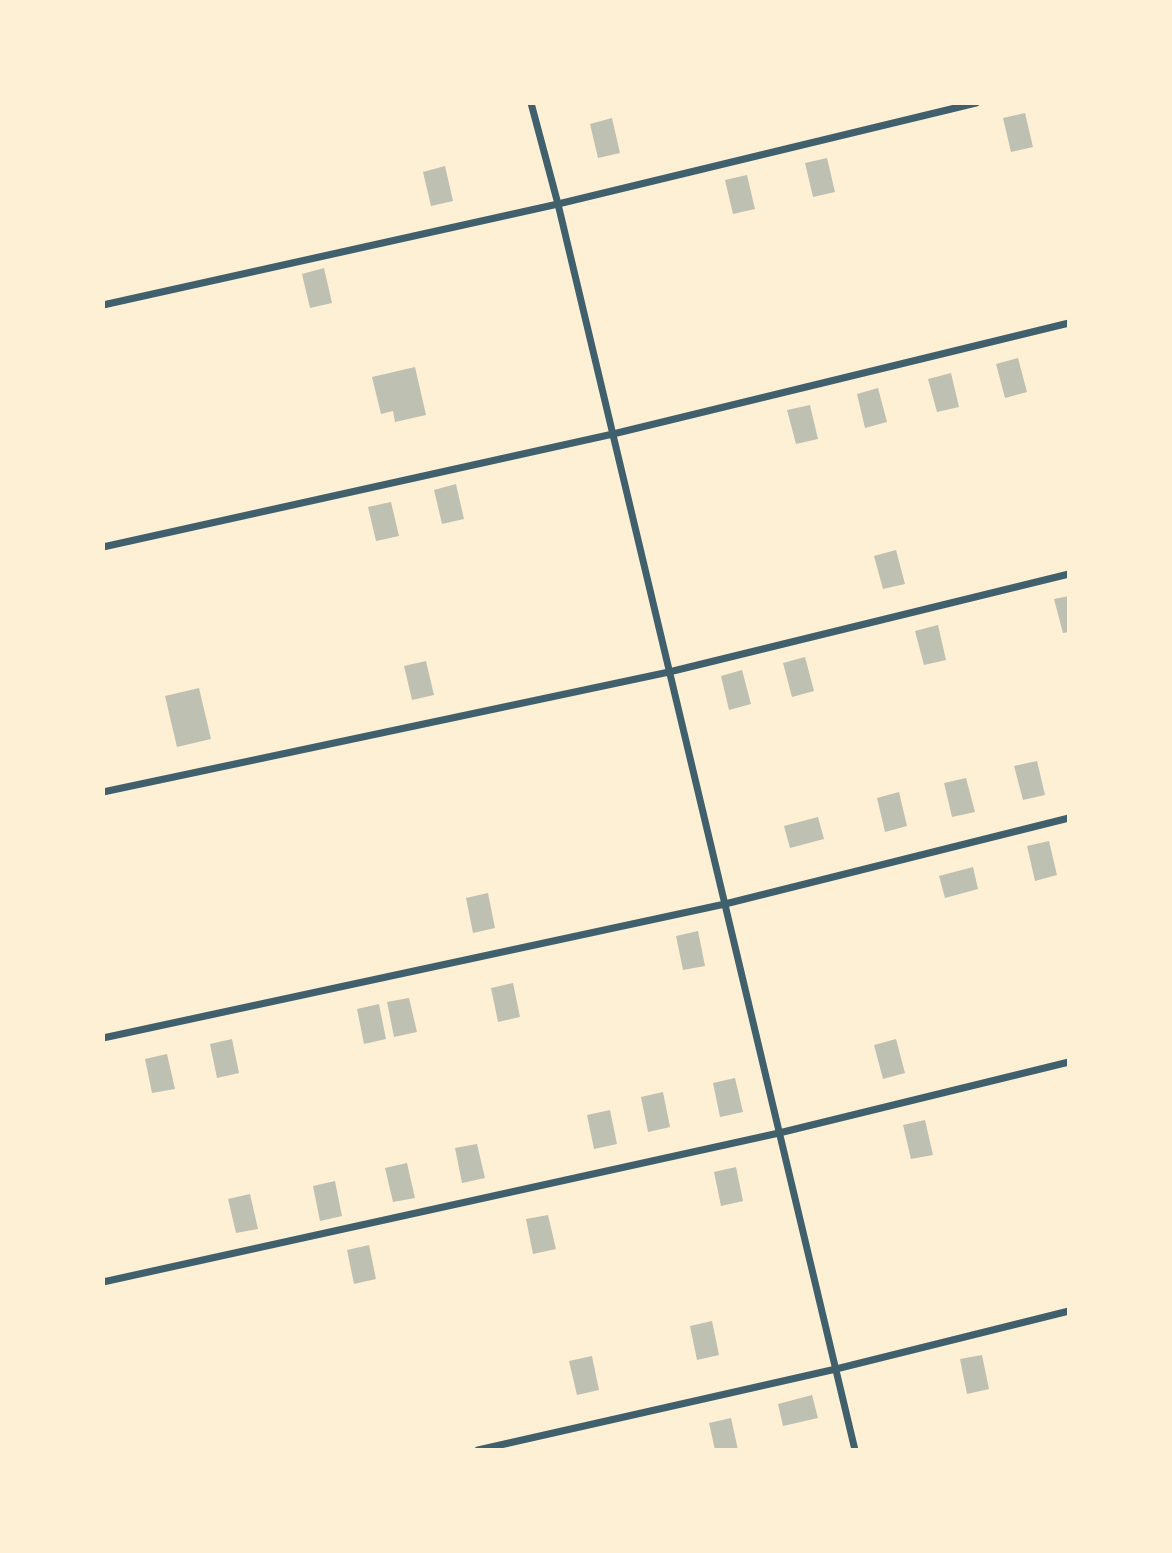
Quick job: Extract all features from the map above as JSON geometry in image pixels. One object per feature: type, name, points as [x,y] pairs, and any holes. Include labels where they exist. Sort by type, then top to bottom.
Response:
[{"type":"street","points":[[530,103],[558,204],[855,1450]]},
{"type":"street","points":[[103,305],[558,204],[976,103]]},
{"type":"street","points":[[103,547],[613,434],[1069,323]]},
{"type":"street","points":[[103,792],[669,672],[1069,574]]},
{"type":"street","points":[[103,1038],[725,904],[1069,818]]},
{"type":"street","points":[[103,1282],[779,1133],[1069,1062]]},
{"type":"street","points":[[478,1450],[835,1369],[1069,1311]]},
{"type":"building","points":[[1025,113],[1033,147],[1011,152],[1003,118]]},
{"type":"building","points":[[612,118],[620,153],[598,158],[590,124]]},
{"type":"building","points":[[827,158],[835,192],[813,197],[805,163]]},
{"type":"building","points":[[445,166],[453,201],[431,206],[423,172]]},
{"type":"building","points":[[747,175],[755,209],[733,214],[725,180]]},
{"type":"building","points":[[324,268],[332,303],[310,308],[302,274]]},
{"type":"building","points":[[1018,358],[1027,392],[1005,398],[996,364]]},
{"type":"building","points":[[415,367],[426,415],[395,422],[393,411],[381,414],[372,377]]},
{"type":"building","points":[[951,373],[959,407],[937,412],[928,379]]},
{"type":"building","points":[[878,388],[887,422],[865,428],[857,394]]},
{"type":"building","points":[[810,405],[818,439],[796,444],[787,410]]},
{"type":"building","points":[[456,484],[464,519],[442,524],[434,490]]},
{"type":"building","points":[[391,502],[399,536],[376,541],[368,507]]},
{"type":"building","points":[[896,550],[905,584],[883,589],[874,556]]},
{"type":"building","points":[[1069,596],[1069,632],[1063,633],[1054,599]]},
{"type":"building","points":[[938,625],[946,660],[924,665],[915,631]]},
{"type":"building","points":[[805,657],[814,691],[792,697],[783,663]]},
{"type":"building","points":[[426,661],[434,695],[412,700],[404,666]]},
{"type":"building","points":[[742,670],[751,704],[729,710],[721,676]]},
{"type":"building","points":[[199,688],[211,739],[177,747],[165,696]]},
{"type":"building","points":[[1037,761],[1045,795],[1023,800],[1014,766]]},
{"type":"building","points":[[966,778],[975,812],[952,817],[944,783]]},
{"type":"building","points":[[899,792],[907,826],[885,832],[877,798]]},
{"type":"building","points":[[818,817],[824,839],[790,848],[784,826]]},
{"type":"building","points":[[1049,841],[1057,875],[1035,881],[1027,846]]},
{"type":"building","points":[[973,867],[978,889],[945,898],[939,876]]},
{"type":"building","points":[[488,893],[495,928],[473,933],[466,898]]},
{"type":"building","points":[[698,931],[705,966],[683,970],[676,936]]},
{"type":"building","points":[[513,983],[520,1017],[498,1022],[491,988]]},
{"type":"building","points":[[409,998],[417,1032],[394,1037],[387,1002]]},
{"type":"building","points":[[379,1004],[386,1039],[364,1044],[357,1009]]},
{"type":"building","points":[[232,1039],[239,1073],[217,1078],[210,1044]]},
{"type":"building","points":[[896,1039],[905,1073],[883,1079],[874,1045]]},
{"type":"building","points":[[167,1054],[175,1089],[152,1093],[145,1059]]},
{"type":"building","points":[[735,1078],[743,1112],[720,1117],[713,1083]]},
{"type":"building","points":[[663,1092],[670,1127],[648,1132],[641,1097]]},
{"type":"building","points":[[610,1110],[617,1144],[594,1149],[587,1115]]},
{"type":"building","points":[[925,1120],[933,1155],[911,1159],[903,1125]]},
{"type":"building","points":[[477,1144],[485,1178],[462,1183],[455,1148]]},
{"type":"building","points":[[407,1163],[415,1198],[393,1202],[385,1168]]},
{"type":"building","points":[[736,1167],[743,1201],[721,1206],[714,1172]]},
{"type":"building","points":[[335,1181],[342,1216],[320,1221],[313,1186]]},
{"type":"building","points":[[250,1194],[258,1229],[236,1233],[228,1199]]},
{"type":"building","points":[[548,1215],[556,1249],[533,1254],[526,1219]]},
{"type":"building","points":[[369,1245],[376,1279],[354,1284],[347,1250]]},
{"type":"building","points":[[712,1321],[719,1355],[697,1360],[690,1326]]},
{"type":"building","points":[[982,1355],[989,1389],[967,1394],[960,1359]]},
{"type":"building","points":[[592,1356],[599,1390],[577,1395],[569,1361]]},
{"type":"building","points":[[812,1395],[818,1418],[783,1426],[778,1404]]},
{"type":"building","points":[[731,1418],[738,1450],[715,1450],[709,1423]]}]
